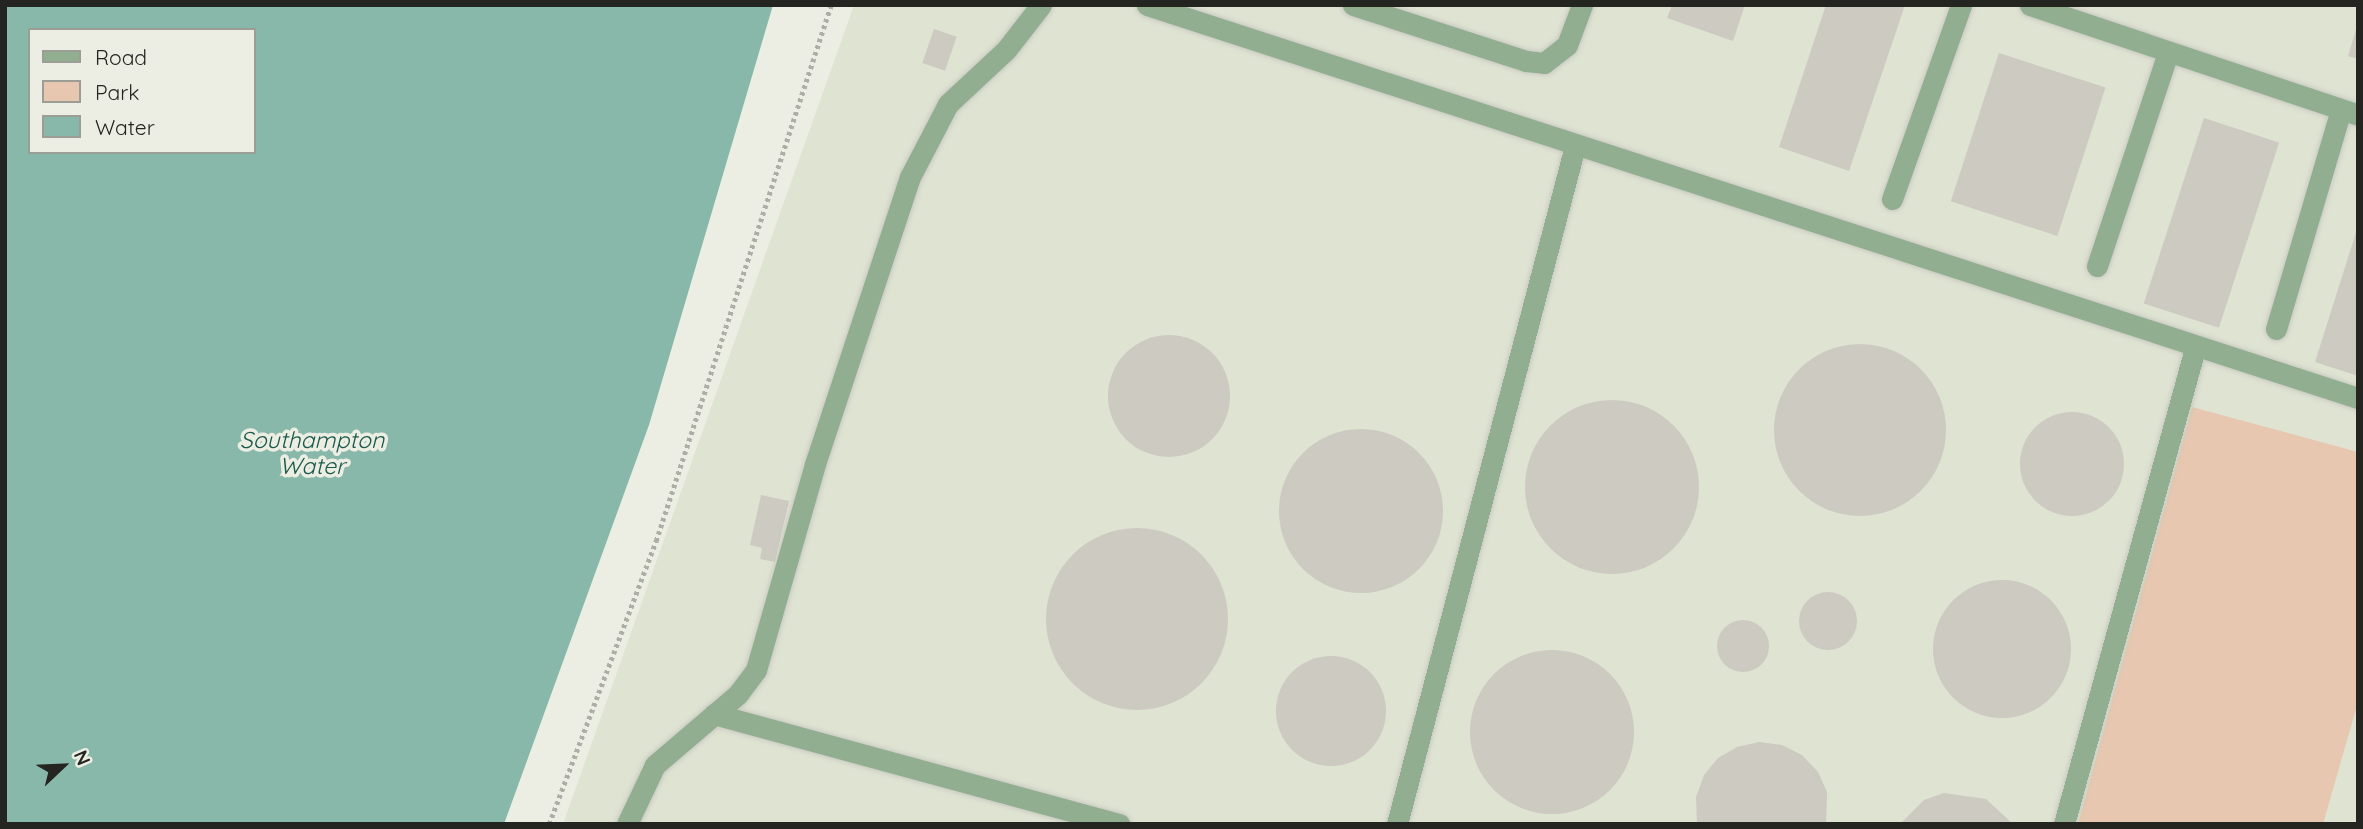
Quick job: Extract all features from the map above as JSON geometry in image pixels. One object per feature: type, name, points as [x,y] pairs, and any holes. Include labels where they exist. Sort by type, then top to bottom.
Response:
[{"type":"lane","points":[[627,824],[651,771],[667,751],[714,714],[748,682],[763,655],[816,464],[910,177],[948,104],[1006,50],[1041,5]]},
{"type":"lane","points":[[1147,5],[2358,398]]},
{"type":"lane","points":[[1353,5],[1526,61],[1544,62],[1567,45],[1582,5]]},
{"type":"lane","points":[[1892,199],[1961,5]]},
{"type":"lane","points":[[2030,5],[2350,112],[2276,329]]},
{"type":"lane","points":[[2097,266],[2168,52]]},
{"type":"lane","points":[[1397,824],[1575,146]]},
{"type":"lane","points":[[2064,824],[2196,346]]},
{"type":"lane","points":[[714,714],[1119,824]]},
{"type":"path","points":[[549,824],[656,541],[831,5]]},
{"type":"shaded area","points":[[854,5],[2358,5],[2358,824],[563,824]]},
{"type":"green space","points":[[2192,407],[2358,452],[2358,702],[2323,824],[2078,824]]},
{"type":"water","name":"Southampton Water","points":[[5,5],[773,5],[649,425],[504,824],[5,824]]},
{"type":"building","points":[[1672,5],[1745,5],[1733,41],[1667,18]]},
{"type":"building","points":[[1826,5],[1905,5],[1849,171],[1779,147]]},
{"type":"building","points":[[2358,26],[2358,59],[2348,56]]},
{"type":"building","points":[[934,29],[957,37],[945,71],[922,63]]},
{"type":"building","points":[[1999,53],[2106,88],[2057,236],[1951,201]]},
{"type":"building","points":[[2204,118],[2279,142],[2219,328],[2144,303]]},
{"type":"building","points":[[2358,226],[2358,376],[2315,362]]},
{"type":"building","points":[[1169,335],[1193,339],[1212,353],[1226,372],[1230,396],[1226,420],[1212,439],[1193,453],[1169,457],[1145,453],[1126,439],[1112,420],[1108,396],[1112,372],[1126,353],[1145,339]]},
{"type":"building","points":[[1860,344],[1893,350],[1921,369],[1940,397],[1946,430],[1940,463],[1921,491],[1893,510],[1860,516],[1827,510],[1799,491],[1780,463],[1774,430],[1780,397],[1799,369],[1827,350]]},
{"type":"building","points":[[1612,400],[1645,406],[1674,425],[1693,454],[1699,487],[1693,520],[1674,549],[1645,568],[1612,574],[1579,568],[1550,549],[1531,520],[1525,487],[1531,454],[1550,425],[1579,406]]},
{"type":"building","points":[[2072,412],[2092,416],[2109,427],[2120,444],[2124,464],[2120,484],[2109,501],[2092,512],[2072,516],[2052,512],[2035,501],[2024,484],[2020,464],[2024,444],[2035,427],[2052,416]]},
{"type":"building","points":[[1361,429],[1392,436],[1419,453],[1436,480],[1443,511],[1436,542],[1419,569],[1392,586],[1361,593],[1330,586],[1303,569],[1286,542],[1279,511],[1286,480],[1303,453],[1330,436]]},
{"type":"building","points":[[761,495],[789,501],[775,562],[760,559],[762,548],[750,545]]},
{"type":"building","points":[[1137,528],[1172,535],[1201,555],[1221,584],[1228,619],[1221,654],[1201,683],[1172,703],[1137,710],[1102,703],[1073,683],[1053,654],[1046,619],[1053,584],[1073,555],[1102,535]]},
{"type":"building","points":[[2002,580],[2028,586],[2051,600],[2065,623],[2071,649],[2065,675],[2051,698],[2028,712],[2002,718],[1976,712],[1953,698],[1939,675],[1933,649],[1939,623],[1953,600],[1976,586]]},
{"type":"building","points":[[1822,592],[1834,592],[1849,600],[1857,615],[1857,627],[1849,642],[1834,650],[1822,650],[1807,642],[1799,627],[1799,615],[1807,600]]},
{"type":"building","points":[[1743,620],[1762,627],[1769,646],[1762,665],[1743,672],[1724,665],[1717,646],[1724,627]]},
{"type":"building","points":[[1552,650],[1583,656],[1610,674],[1628,701],[1634,732],[1628,763],[1610,790],[1583,808],[1552,814],[1521,808],[1494,790],[1476,763],[1470,732],[1476,701],[1494,674],[1521,656]]},
{"type":"building","points":[[1331,656],[1352,660],[1370,672],[1382,690],[1386,711],[1382,732],[1370,750],[1352,762],[1331,766],[1310,762],[1292,750],[1280,732],[1276,711],[1280,690],[1292,672],[1310,660]]},
{"type":"building","points":[[1759,742],[1782,745],[1802,755],[1818,772],[1827,792],[1826,824],[1697,824],[1696,797],[1704,775],[1718,758],[1737,747]]},
{"type":"building","points":[[1944,793],[1986,799],[2013,824],[1900,824],[1924,800]]}]
